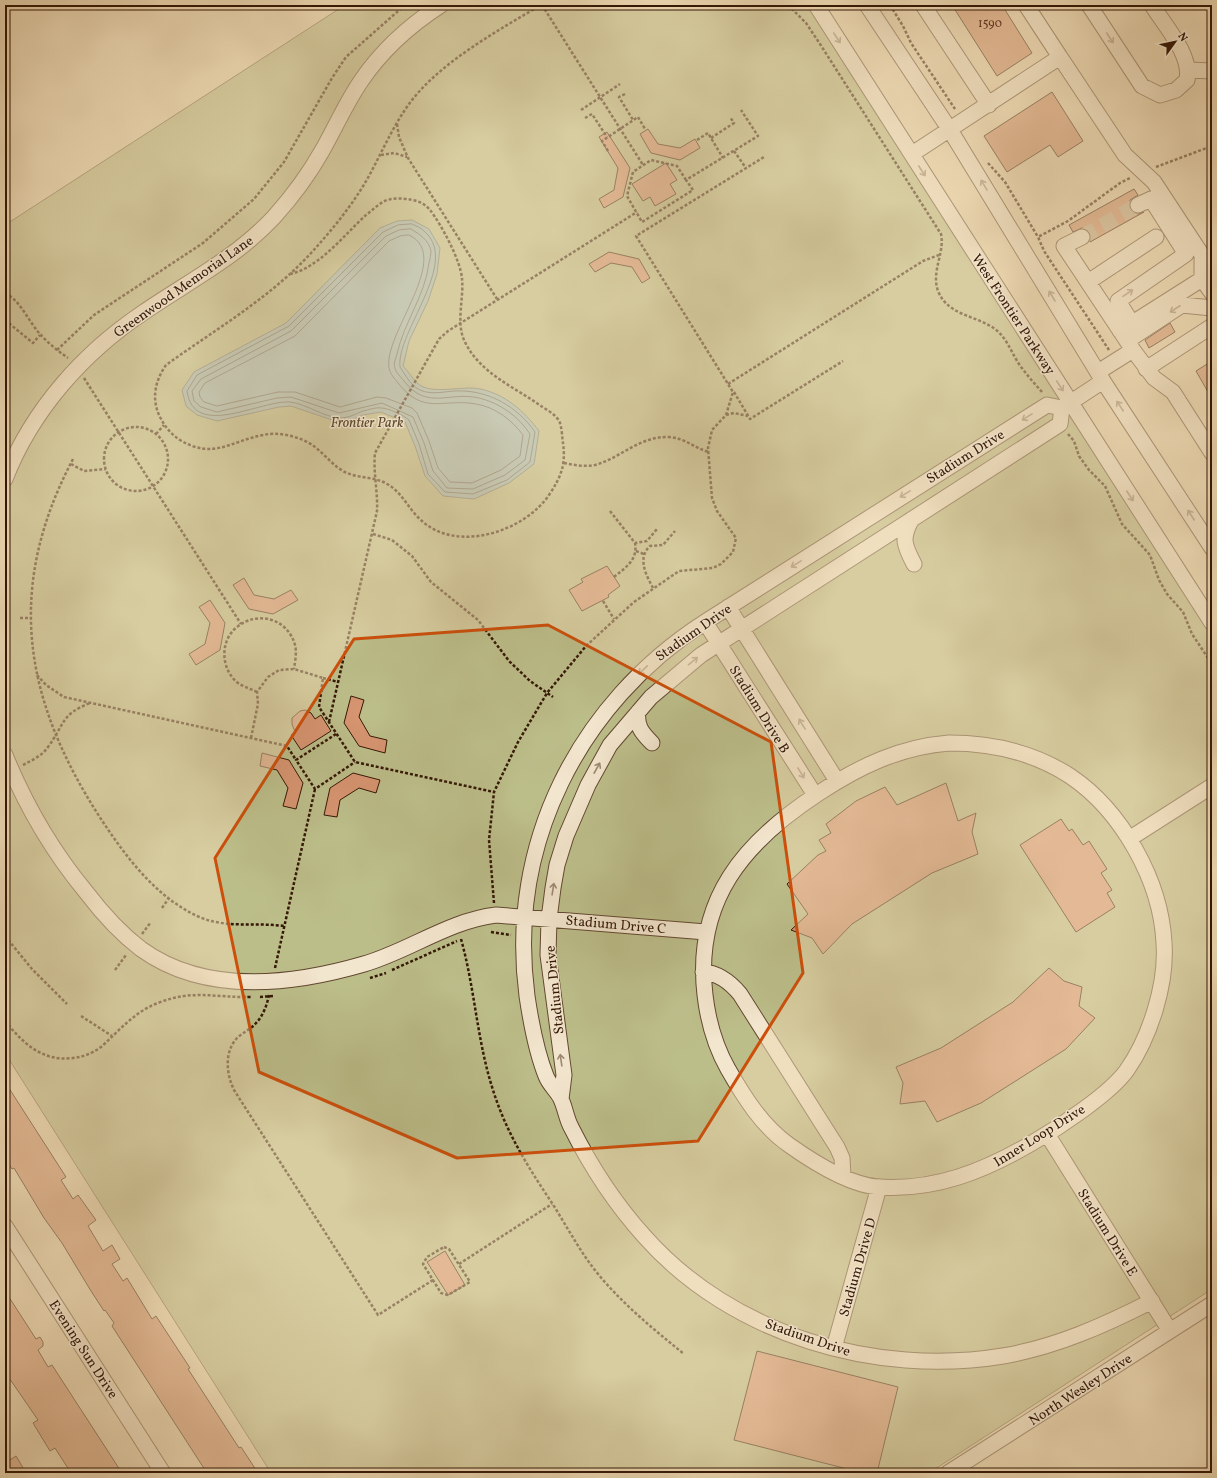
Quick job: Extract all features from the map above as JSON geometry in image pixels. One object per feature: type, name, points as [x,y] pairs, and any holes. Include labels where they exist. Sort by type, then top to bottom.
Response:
[{"type":"street","name":"Greenwood Memorial Lane","points":[[5,479],[33,424],[54,394],[73,373],[112,335],[246,243],[273,217],[308,174],[370,68],[401,35],[441,5]]},
{"type":"street","name":"West Frontier Parkway","points":[[816,5],[912,154],[1066,405],[1212,623]]},
{"type":"street","points":[[867,5],[950,130],[1087,354],[1212,548]]},
{"type":"street","points":[[924,5],[989,105]]},
{"type":"street","points":[[1026,5],[1125,155],[1154,182],[1202,255],[1202,279],[1212,293]]},
{"type":"street","points":[[1089,5],[1142,86],[1160,95],[1176,90],[1187,80],[1189,70],[1185,57],[1152,5]]},
{"type":"street","points":[[912,154],[989,105],[1060,57]]},
{"type":"street","points":[[1189,70],[1212,71]]},
{"type":"street","points":[[1128,336],[1118,301],[1186,254],[1150,199],[1138,205]]},
{"type":"street","points":[[1082,237],[1064,246],[1088,282],[1128,336],[1146,369],[1154,378],[1173,392],[1212,453]]},
{"type":"street","points":[[1088,282],[1156,237]]},
{"type":"street","points":[[1060,424],[1066,405],[1101,376],[1128,336],[1202,279]]},
{"type":"street","points":[[1128,336],[1182,305],[1212,308]]},
{"type":"street","points":[[1146,369],[1212,326]]},
{"type":"street","points":[[1047,404],[1066,405]]},
{"type":"street","name":"Stadium Drive","points":[[1047,404],[728,607],[662,652],[630,683],[602,716],[577,752],[560,783],[541,832],[529,881],[525,917],[524,958],[531,1022],[547,1080],[560,1098],[568,1122],[599,1177],[626,1215],[660,1254],[683,1274],[742,1313],[804,1339],[861,1355],[908,1361],[937,1362],[1002,1356],[1070,1338],[1112,1321],[1152,1301]]},
{"type":"street","name":"Stadium Drive","points":[[560,1098],[564,1075],[550,978],[548,955],[549,919],[557,865],[577,809],[610,745],[638,712],[666,683],[718,644],[1060,424]]},
{"type":"street","points":[[912,519],[906,529],[905,541],[914,564]]},
{"type":"street","name":"Stadium Drive B","points":[[728,607],[837,781]]},
{"type":"street","name":"Stadium Drive B","points":[[705,622],[815,795]]},
{"type":"street","points":[[638,712],[637,723],[639,728],[652,743]]},
{"type":"street","name":"Inner Loop Drive","points":[[949,743],[971,743],[1013,750],[1048,764],[1083,785],[1108,811],[1129,839],[1148,875],[1158,908],[1164,941],[1161,984],[1150,1024],[1126,1072],[1116,1082],[1047,1134],[1004,1159],[974,1173],[939,1182],[879,1187],[843,1176],[803,1155],[784,1141],[757,1114],[747,1100],[737,1085],[718,1048],[707,1011],[703,972],[706,932],[713,910],[726,882],[750,850],[777,823],[815,795],[837,781],[894,753],[949,743]]},
{"type":"street","points":[[5,755],[38,824],[65,865],[92,900],[114,925],[142,949],[164,963],[191,974],[232,982],[282,980],[308,977],[345,970],[384,958],[468,920],[496,915],[525,917]]},
{"type":"street","points":[[1129,839],[1212,786]]},
{"type":"street","name":"Stadium Drive C","points":[[525,917],[706,932]]},
{"type":"street","points":[[703,972],[713,973],[728,981],[740,994],[837,1147],[842,1158],[843,1176]]},
{"type":"street","name":"Stadium Drive E","points":[[1047,1134],[1170,1331]]},
{"type":"street","name":"Stadium Drive D","points":[[834,1348],[879,1187]]},
{"type":"street","name":"Evening Sun Drive","points":[[5,1226],[164,1473]]},
{"type":"street","name":"North Wesley Drive","points":[[948,1473],[1212,1304]]},
{"type":"path","points":[[57,350],[94,315],[203,243],[254,199],[284,162],[332,78],[346,57],[405,5]]},
{"type":"path","points":[[290,274],[298,272],[329,252],[346,233],[380,203],[396,199],[416,201],[421,202],[429,210],[460,265],[462,279],[462,322],[464,339],[477,360],[488,372],[534,401],[555,417],[559,422],[564,463],[548,496],[536,509],[516,523],[492,534],[479,537],[447,534],[432,529],[422,522],[396,490],[388,484],[376,479],[352,475],[342,470],[314,445],[289,435],[262,435],[225,447],[200,449],[187,444],[174,436],[164,425],[157,411],[154,399],[158,379],[166,365],[255,303],[290,274],[335,226],[364,184],[410,103],[443,68],[541,5],[643,165]]},
{"type":"path","points":[[788,5],[806,23],[941,234],[942,241],[935,276],[938,290],[947,306],[956,312],[978,320],[1002,335],[1021,366],[1042,392],[1047,404]]},
{"type":"path","points":[[581,110],[620,84]]},
{"type":"path","points":[[625,94],[619,97],[633,120]]},
{"type":"path","points":[[686,180],[758,136],[741,110]]},
{"type":"path","points":[[585,118],[592,114],[606,137]]},
{"type":"path","points":[[608,151],[602,140],[638,117],[645,129]]},
{"type":"path","points":[[711,138],[734,124],[730,117]]},
{"type":"path","points":[[397,124],[399,138],[407,157],[498,299]]},
{"type":"path","points":[[697,140],[708,133],[723,158]]},
{"type":"path","points":[[1087,354],[1109,350],[1044,251],[1038,237],[1068,221],[1120,183],[1143,172],[1212,146]]},
{"type":"path","points":[[734,151],[746,168]]},
{"type":"path","points":[[380,155],[394,153],[407,157]]},
{"type":"path","points":[[748,416],[636,236],[764,157]]},
{"type":"path","points":[[652,160],[677,166],[686,180],[692,190],[642,222],[627,196],[633,172],[652,160]]},
{"type":"path","points":[[329,722],[373,534],[377,511],[376,479],[374,468],[375,453],[439,339],[448,331],[636,212]]},
{"type":"path","points":[[728,384],[923,261],[939,254]]},
{"type":"path","points":[[5,293],[15,300],[40,334],[71,361]]},
{"type":"path","points":[[5,320],[33,343],[40,334]]},
{"type":"path","points":[[726,415],[734,413],[748,416],[750,419],[843,361]]},
{"type":"path","points":[[84,378],[241,624]]},
{"type":"path","points":[[494,905],[489,840],[494,792],[518,742],[547,693],[573,660],[614,619],[654,588],[679,571],[712,568],[721,564],[733,552],[736,538],[717,511],[712,498],[709,452],[712,430],[726,415],[733,392]]},
{"type":"path","points":[[1060,424],[1074,441],[1079,456],[1089,470],[1105,486],[1122,524],[1150,555],[1166,594],[1183,612],[1192,634],[1212,664]]},
{"type":"path","points":[[156,434],[164,425]]},
{"type":"path","points":[[138,428],[156,434],[163,444],[167,461],[165,472],[153,486],[141,490],[129,490],[117,485],[106,469],[104,462],[106,448],[109,442],[119,432],[138,428]]},
{"type":"path","points":[[564,463],[594,465],[638,444],[667,437],[683,439],[709,452]]},
{"type":"path","points":[[74,459],[52,503],[41,536],[34,573],[31,618],[37,675],[55,734],[84,793],[107,829],[140,872],[169,898],[179,906],[213,922],[284,926]]},
{"type":"path","points":[[71,464],[84,472],[106,469]]},
{"type":"path","points":[[610,511],[635,543],[636,551],[633,560],[614,577]]},
{"type":"path","points":[[635,543],[647,541],[657,529]]},
{"type":"path","points":[[654,588],[644,567],[644,554],[650,546],[663,545],[676,531]]},
{"type":"path","points":[[373,534],[392,540],[412,556],[431,582],[478,620],[509,661],[530,681],[553,697]]},
{"type":"path","points":[[636,551],[644,554]]},
{"type":"path","points":[[603,601],[614,619]]},
{"type":"path","points":[[20,618],[31,618]]},
{"type":"path","points":[[257,692],[238,682],[228,670],[225,662],[225,647],[228,639],[231,633],[241,624],[253,619],[267,618],[282,625],[288,631],[296,646],[294,669]]},
{"type":"path","points":[[251,738],[258,704],[257,692],[264,681],[273,673],[294,669],[338,682]]},
{"type":"path","points":[[37,675],[56,693],[91,703],[287,746],[315,788]]},
{"type":"path","points":[[323,678],[318,707],[355,762],[494,792]]},
{"type":"path","points":[[21,766],[42,753],[68,715],[91,703]]},
{"type":"path","points":[[296,760],[336,734]]},
{"type":"path","points":[[274,970],[315,788],[355,762]]},
{"type":"path","points":[[162,908],[169,898]]},
{"type":"path","points":[[140,936],[151,922]]},
{"type":"path","points":[[491,932],[514,936]]},
{"type":"path","points":[[5,936],[32,969],[67,1004]]},
{"type":"path","points":[[461,939],[469,968],[480,1043],[493,1091],[516,1146],[578,1246],[612,1291],[647,1324],[684,1354]]},
{"type":"path","points":[[115,970],[127,953]]},
{"type":"path","points":[[270,992],[263,1015],[256,1023],[238,1037],[229,1053],[227,1072],[234,1090],[378,1315],[432,1280]]},
{"type":"path","points":[[5,1022],[28,1047],[40,1054],[53,1058],[66,1059],[86,1055],[100,1048],[130,1019],[144,1009],[171,998],[208,994],[234,998],[269,997]]},
{"type":"path","points":[[81,1016],[112,1036]]},
{"type":"path","points":[[459,1264],[552,1204]]},
{"type":"path","points":[[444,1247],[449,1249],[459,1264],[470,1282],[451,1295],[444,1295],[441,1293],[423,1264],[427,1257],[444,1247]]},
{"type":"highlighted area","points":[[548,625],[771,742],[803,973],[698,1141],[457,1158],[259,1072],[215,858],[354,639]]},
{"type":"green space","name":"Frontier Park","points":[[345,5],[810,5],[1212,625],[1212,1289],[929,1473],[271,1473],[5,1053],[5,225]]},
{"type":"water","points":[[412,220],[429,229],[440,248],[437,274],[428,301],[409,341],[403,366],[417,383],[423,387],[438,390],[465,388],[480,389],[498,395],[513,404],[539,431],[534,464],[509,483],[474,499],[443,496],[425,476],[405,422],[381,412],[363,415],[350,421],[338,422],[291,406],[279,407],[217,421],[197,415],[186,406],[182,390],[194,372],[286,323],[380,228],[397,221]]},
{"type":"building","points":[[952,5],[1002,5],[1032,53],[997,76]]},
{"type":"building","points":[[1052,92],[1083,141],[1058,157],[1050,145],[1007,172],[984,136]]},
{"type":"building","points":[[648,129],[658,144],[680,148],[695,139],[700,148],[680,160],[651,153],[640,134]]},
{"type":"building","points":[[607,132],[630,168],[623,197],[604,208],[599,199],[614,190],[618,168],[599,137]]},
{"type":"building","points":[[666,163],[677,180],[670,184],[676,194],[655,206],[650,197],[643,201],[632,184]]},
{"type":"building","points":[[1134,189],[1138,195],[1130,200],[1130,208],[1137,214],[1144,212],[1090,242],[1090,233],[1087,229],[1082,228],[1073,232],[1069,225]]},
{"type":"building","points":[[609,252],[639,259],[650,278],[642,283],[632,267],[611,263],[595,272],[589,264]]},
{"type":"building","points":[[1170,323],[1175,332],[1149,348],[1145,340]]},
{"type":"building","points":[[1212,361],[1212,399],[1196,371]]},
{"type":"building","points":[[607,566],[620,586],[608,595],[609,597],[582,611],[569,590],[583,582],[581,579]]},
{"type":"building","points":[[244,578],[254,595],[274,599],[291,590],[298,600],[273,614],[249,609],[233,585]]},
{"type":"building","points":[[210,600],[225,623],[220,650],[196,665],[189,654],[205,644],[210,623],[199,607]]},
{"type":"building","points":[[351,696],[364,700],[359,717],[370,736],[387,740],[385,753],[359,746],[344,723]]},
{"type":"building","points":[[305,710],[311,713],[315,719],[321,715],[331,731],[301,750],[291,735],[295,732],[292,724],[292,718],[300,711]]},
{"type":"building","points":[[262,753],[289,760],[303,783],[296,809],[283,806],[288,788],[277,770],[260,766]]},
{"type":"building","points":[[353,773],[380,780],[376,793],[359,788],[340,800],[337,817],[324,815],[330,788]]},
{"type":"building","points":[[946,783],[958,821],[976,813],[972,832],[978,854],[932,873],[852,924],[823,954],[812,938],[791,930],[808,914],[787,884],[818,855],[826,851],[819,840],[831,833],[826,824],[856,801],[885,787],[897,805]]},
{"type":"building","points":[[1061,819],[1069,831],[1072,829],[1083,845],[1089,841],[1107,869],[1101,873],[1112,890],[1107,893],[1115,907],[1076,932],[1020,845]]},
{"type":"building","points":[[1049,968],[1064,981],[1082,987],[1079,1006],[1095,1018],[1066,1049],[981,1103],[937,1122],[925,1101],[900,1104],[903,1083],[896,1067],[941,1048],[1013,1002]]},
{"type":"building","points":[[5,1082],[66,1177],[61,1180],[73,1199],[78,1195],[96,1220],[88,1226],[103,1251],[112,1245],[120,1259],[112,1264],[123,1281],[127,1278],[152,1319],[156,1316],[239,1448],[241,1447],[258,1473],[207,1473],[112,1326],[114,1323],[91,1291],[14,1168],[12,1169],[5,1158]]},
{"type":"building","points":[[445,1251],[465,1285],[448,1295],[427,1262]]},
{"type":"building","points":[[5,1291],[36,1339],[40,1337],[43,1342],[43,1346],[38,1350],[48,1367],[52,1365],[122,1473],[71,1473],[55,1448],[50,1451],[33,1423],[38,1420],[5,1372]]},
{"type":"building","points":[[757,1351],[898,1387],[877,1473],[863,1473],[734,1440]]},
{"type":"building","points":[[16,1456],[26,1473],[5,1473],[5,1463]]},
{"type":"tunnel","points":[[1082,237],[1138,205]]}]
